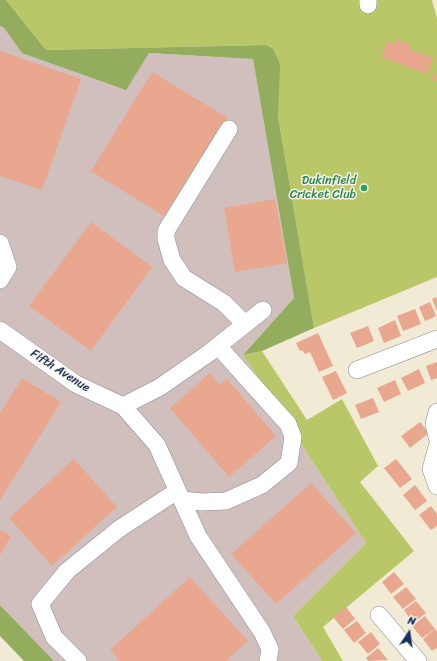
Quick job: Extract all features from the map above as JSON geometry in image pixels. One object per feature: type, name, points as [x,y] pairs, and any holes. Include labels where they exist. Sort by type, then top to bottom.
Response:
[{"type":"street","points":[[229,129],[166,231],[166,239],[172,260],[184,278],[224,302],[245,324]]},
{"type":"street","points":[[0,243],[8,267],[0,280]]},
{"type":"street","points":[[263,310],[218,346],[160,387],[123,406],[157,445],[198,536],[262,632],[270,649],[268,661]]},
{"type":"street","name":"Fifth Avenue","points":[[0,330],[76,384],[123,406]]},
{"type":"street","points":[[357,370],[437,339]]},
{"type":"street","points":[[78,661],[54,637],[40,604],[73,566],[119,529],[180,496],[202,502],[226,500],[262,486],[289,463],[293,437],[288,424],[218,346]]},
{"type":"street","points":[[437,412],[434,424],[437,437]]},
{"type":"street","points":[[437,447],[431,469],[437,486]]},
{"type":"street","points":[[379,615],[418,661]]},
{"type":"shaded area","points":[[0,26],[4,28],[22,53],[149,53],[253,59],[294,298],[243,355],[366,543],[293,616],[322,661],[54,661],[0,605]]},
{"type":"green space","points":[[0,0],[6,0],[46,50],[266,45],[273,49],[280,64],[278,116],[314,328],[262,351],[243,355],[294,298],[253,59],[149,53],[126,90],[22,53],[4,28],[0,26]]},
{"type":"green space","name":"Dukinfield Cricket Club","points":[[6,0],[432,0],[437,18],[437,277],[314,328],[266,45],[46,50]]},
{"type":"green space","points":[[262,351],[307,420],[342,399],[378,466],[360,482],[414,551],[323,627],[343,661],[322,661],[293,616],[366,543],[243,355]]},
{"type":"green space","points":[[0,605],[54,661],[24,661],[0,636]]},
{"type":"building","points":[[396,39],[411,45],[409,49],[433,58],[427,74],[381,57],[387,41],[394,44]]},
{"type":"building","points":[[0,51],[81,79],[42,190],[0,176]]},
{"type":"building","points":[[152,72],[228,118],[167,218],[91,171]]},
{"type":"building","points":[[437,72],[437,82],[432,77]]},
{"type":"building","points":[[275,199],[287,263],[235,272],[224,208]]},
{"type":"building","points":[[91,222],[152,267],[91,351],[29,306]]},
{"type":"building","points":[[437,297],[437,311],[432,299]]},
{"type":"building","points":[[430,302],[436,316],[425,321],[419,307]]},
{"type":"building","points":[[415,309],[421,324],[403,331],[397,316]]},
{"type":"building","points":[[395,320],[401,336],[384,343],[378,328]]},
{"type":"building","points":[[368,326],[374,341],[357,348],[350,333]]},
{"type":"building","points":[[318,333],[333,366],[319,372],[310,352],[305,354],[302,350],[300,351],[296,343]]},
{"type":"building","points":[[437,362],[437,378],[431,380],[426,366]]},
{"type":"building","points":[[419,369],[425,383],[408,391],[401,378]]},
{"type":"building","points":[[336,371],[347,393],[333,400],[322,377]]},
{"type":"building","points":[[210,373],[220,385],[227,379],[276,436],[229,477],[170,408]]},
{"type":"building","points":[[22,378],[61,402],[0,500],[0,413]]},
{"type":"building","points":[[395,380],[401,394],[384,402],[377,388]]},
{"type":"building","points":[[373,398],[379,412],[361,419],[355,405]]},
{"type":"building","points":[[420,422],[429,433],[410,448],[401,436]]},
{"type":"building","points":[[74,459],[117,507],[52,566],[9,518]]},
{"type":"building","points":[[396,459],[412,479],[400,488],[384,468]]},
{"type":"building","points":[[311,483],[356,533],[276,604],[231,554]]},
{"type":"building","points":[[415,485],[427,501],[415,510],[403,495]]},
{"type":"building","points":[[431,506],[437,514],[437,526],[431,530],[419,515]]},
{"type":"building","points":[[0,530],[11,536],[0,555]]},
{"type":"building","points":[[394,572],[404,584],[391,594],[382,582]]},
{"type":"building","points":[[190,577],[248,641],[226,661],[120,661],[110,650]]},
{"type":"building","points":[[406,587],[416,599],[403,609],[393,597]]},
{"type":"building","points":[[416,601],[426,613],[413,623],[404,610]]},
{"type":"building","points":[[346,607],[355,619],[343,629],[333,617]]},
{"type":"building","points":[[425,616],[435,629],[422,638],[412,626]]},
{"type":"building","points":[[357,621],[366,633],[354,643],[344,630]]},
{"type":"building","points":[[435,629],[437,632],[437,648],[432,651],[423,639]]},
{"type":"building","points":[[371,632],[380,644],[368,654],[358,642]]},
{"type":"building","points":[[378,648],[388,660],[368,661],[366,658]]},
{"type":"place","name":"Dukinfield Cricket Club","points":[[364,188]]}]
